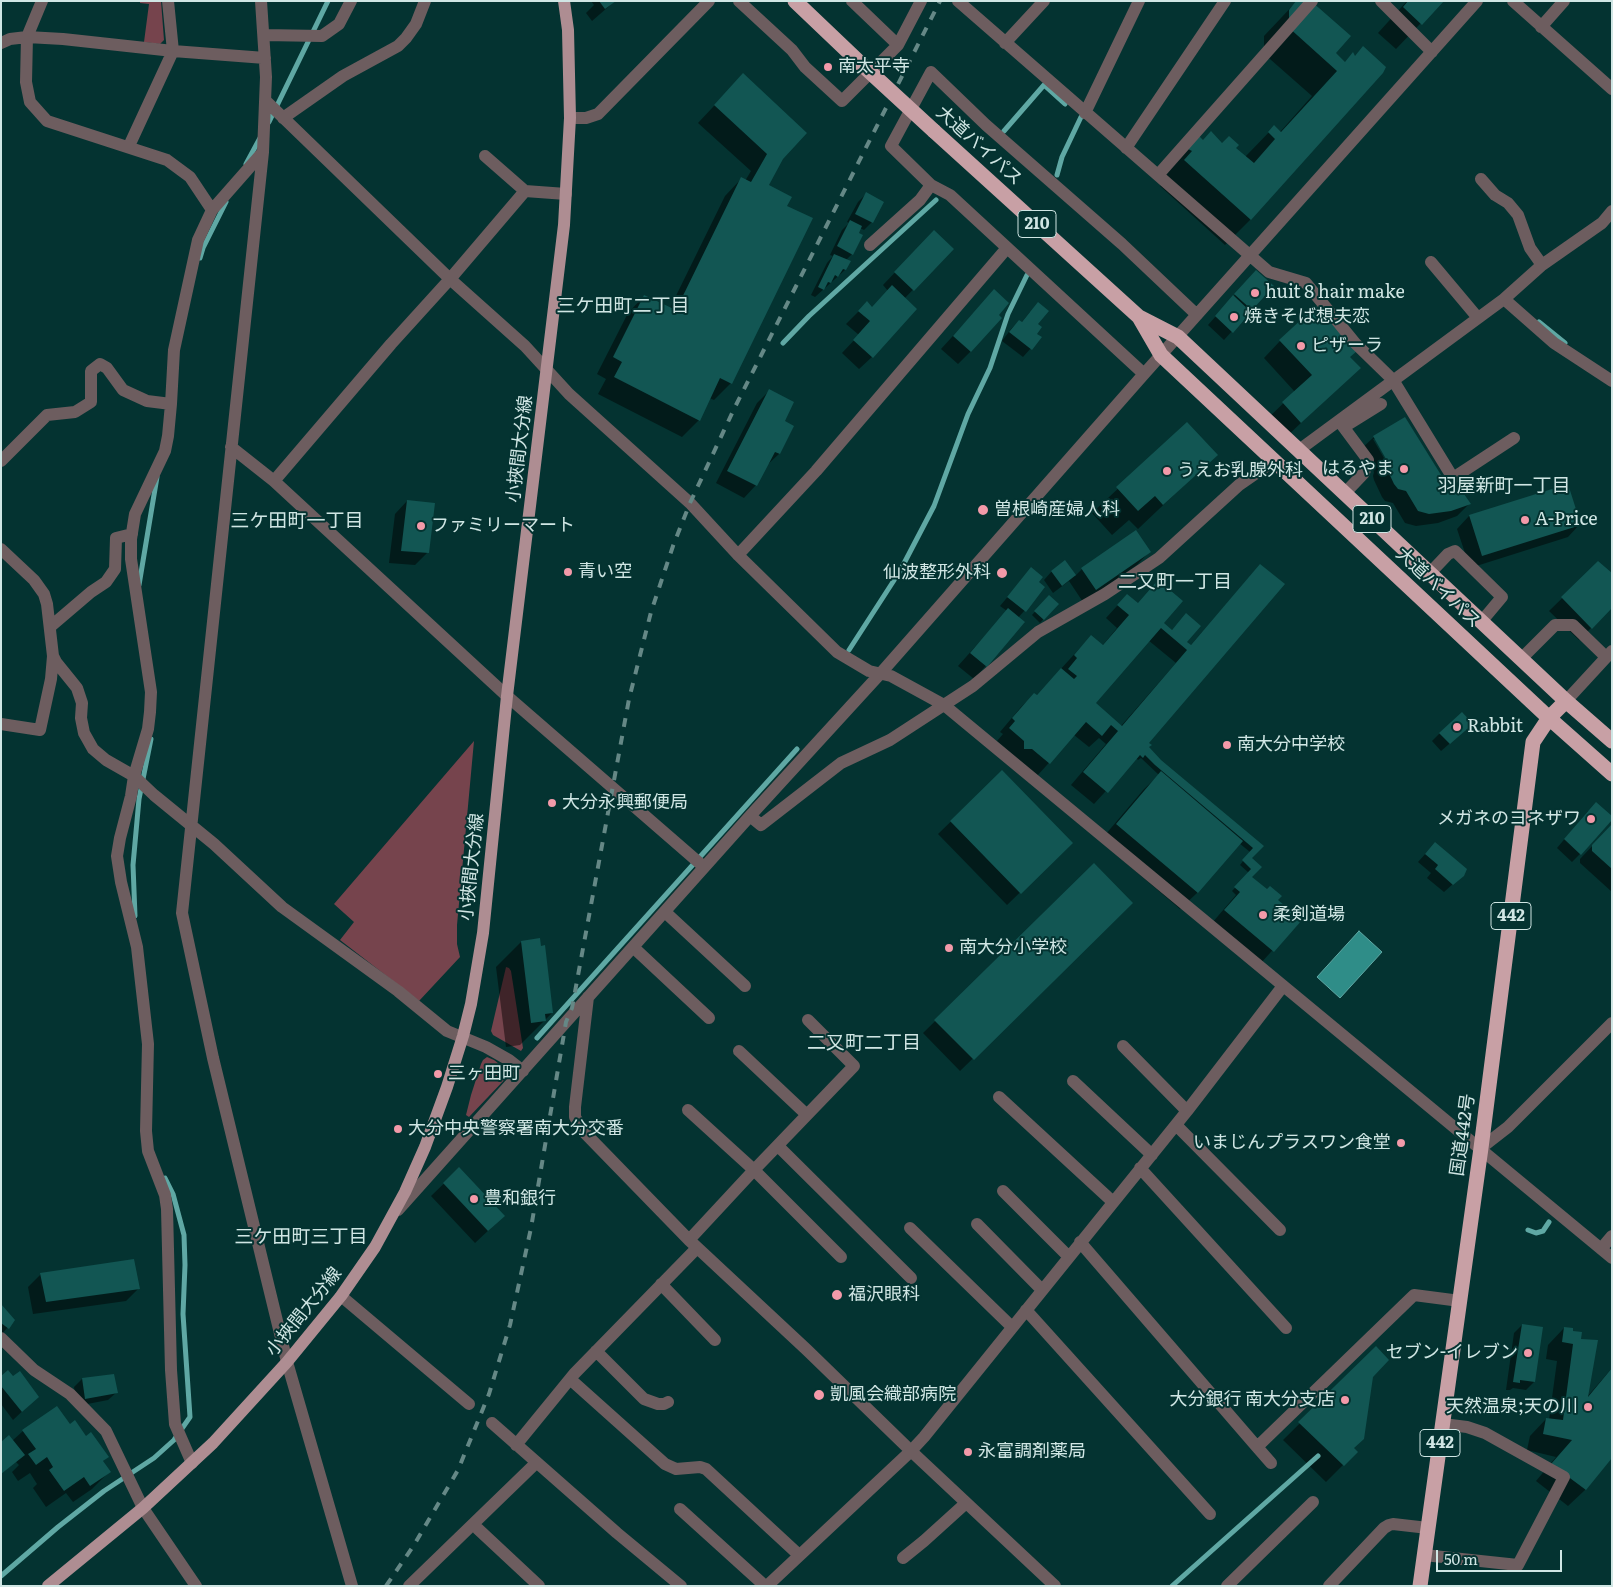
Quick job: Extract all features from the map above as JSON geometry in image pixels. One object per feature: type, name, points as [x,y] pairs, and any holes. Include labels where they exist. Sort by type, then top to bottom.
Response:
[{"type":"highway","name":"大道バイパス","points":[[795,1],[1139,318],[1178,337],[1481,622],[1612,741]]},
{"type":"highway","name":"大道バイパス","points":[[1139,318],[1161,355],[1549,718],[1612,774]]},
{"type":"highway","name":"国道442号","points":[[1420,1586],[1481,1148],[1533,742],[1549,718],[1566,701]]},
{"type":"main road","name":"小挾間大分線","points":[[48,1586],[143,1508],[192,1463],[225,1430],[286,1362],[341,1296],[363,1266],[393,1216],[425,1147],[448,1087],[463,1036],[478,970],[483,933],[508,696],[564,225],[570,118],[568,30],[564,1]]},
{"type":"street","points":[[42,1],[28,37],[26,82],[30,102],[47,121],[167,160],[190,177],[212,210]]},
{"type":"street","points":[[128,146],[173,52],[168,1]]},
{"type":"street","points":[[261,1],[266,101],[263,152],[182,913],[213,1058],[286,1362],[352,1586]]},
{"type":"street","points":[[264,35],[322,36],[339,24],[351,1]]},
{"type":"street","points":[[283,118],[343,76],[398,46],[416,24],[425,1]]},
{"type":"street","points":[[570,118],[586,118],[598,114],[710,1]]},
{"type":"street","points":[[739,1],[792,50],[805,67],[842,101],[898,45],[921,1]]},
{"type":"street","points":[[852,1],[898,45]]},
{"type":"street","points":[[958,1],[1269,272],[1306,283],[1355,343],[1393,380],[1453,478],[1514,438]]},
{"type":"street","points":[[1006,43],[1044,1]]},
{"type":"street","points":[[1085,113],[1139,1]]},
{"type":"street","points":[[1126,148],[1225,1]]},
{"type":"street","points":[[1158,175],[1312,1]]},
{"type":"street","points":[[1382,1],[1432,52]]},
{"type":"street","points":[[393,1216],[704,867],[880,674],[1144,374],[1477,1]]},
{"type":"street","points":[[1513,1],[1612,89]]},
{"type":"street","points":[[1541,27],[1564,1]]},
{"type":"street","points":[[1,43],[10,39],[28,37],[63,39],[173,52],[265,58]]},
{"type":"street","points":[[1144,374],[950,195],[931,185],[890,146],[931,72],[1014,150],[1115,238],[1197,315]]},
{"type":"street","points":[[266,101],[450,279],[525,346],[569,394],[690,504],[738,555],[837,652],[868,671],[891,676],[944,705],[1612,1258]]},
{"type":"street","points":[[192,1463],[175,1424],[171,1370],[167,1209],[165,1195],[148,1151],[146,1131],[148,1044],[136,948],[117,856],[134,776],[148,729],[151,692],[131,559],[132,534],[135,514],[165,451],[171,404],[174,350],[198,240],[212,210],[263,152]]},
{"type":"street","points":[[485,156],[525,191],[566,194]]},
{"type":"street","points":[[1481,179],[1495,195],[1508,203],[1518,215],[1530,248],[1542,265]]},
{"type":"street","points":[[870,245],[920,200],[931,185]]},
{"type":"street","points":[[274,481],[525,191]]},
{"type":"street","points":[[1341,424],[1393,380],[1504,299],[1542,265],[1602,223],[1612,211]]},
{"type":"street","points":[[738,555],[816,471],[1008,248]]},
{"type":"street","points":[[1431,262],[1478,318]]},
{"type":"street","points":[[1504,299],[1554,343],[1612,381]]},
{"type":"street","points":[[1,461],[47,415],[75,412],[91,402],[91,371],[100,364],[107,368],[123,390],[147,401],[171,404]]},
{"type":"street","points":[[1299,450],[1341,424],[1381,404]]},
{"type":"street","points":[[1341,424],[1368,460],[1364,473],[1345,493]]},
{"type":"street","points":[[231,447],[274,481],[508,696],[704,867]]},
{"type":"street","points":[[750,816],[761,825],[840,763],[890,740],[944,705],[980,680],[1038,632],[1105,594],[1158,558],[1239,485],[1274,460]]},
{"type":"street","points":[[50,627],[91,592],[106,582],[114,569],[116,538],[132,534]]},
{"type":"street","points":[[1,549],[39,586],[47,604],[54,656],[56,662],[77,688],[82,703],[81,718],[84,733],[93,749],[106,760],[134,776],[214,844],[282,907],[398,990],[447,1031],[463,1036],[490,1049],[510,1060],[523,1071]]},
{"type":"street","points":[[1430,573],[1448,554],[1455,551],[1502,597],[1481,622]]},
{"type":"street","points":[[1521,659],[1555,626],[1573,626],[1609,654],[1566,701]]},
{"type":"street","points":[[1,724],[40,730],[51,680],[54,656]]},
{"type":"street","points":[[665,912],[745,986]]},
{"type":"street","points":[[632,948],[709,1018]]},
{"type":"street","points":[[680,1509],[766,1586],[910,1452],[1152,1155],[1283,986]]},
{"type":"street","points":[[588,997],[575,1107],[575,1117],[583,1132],[693,1244],[807,1350],[910,1452],[1055,1586]]},
{"type":"street","points":[[516,1445],[570,1379],[661,1284],[754,1170],[854,1066],[808,1020]]},
{"type":"street","points":[[1481,1148],[1508,1127],[1612,1023]]},
{"type":"street","points":[[1123,1046],[1187,1111]]},
{"type":"street","points":[[739,1051],[807,1115]]},
{"type":"street","points":[[1073,1081],[1152,1155]]},
{"type":"street","points":[[999,1097],[1113,1202]]},
{"type":"street","points":[[688,1110],[754,1170],[842,1257]]},
{"type":"street","points":[[1176,1125],[1280,1230]]},
{"type":"street","points":[[778,1146],[911,1278]]},
{"type":"street","points":[[1140,1168],[1286,1328]]},
{"type":"street","points":[[1003,1191],[1068,1256]]},
{"type":"street","points":[[977,1224],[1042,1290]]},
{"type":"street","points":[[910,1228],[1012,1327]]},
{"type":"street","points":[[1601,1249],[1612,1236]]},
{"type":"street","points":[[1080,1242],[1271,1463]]},
{"type":"street","points":[[661,1284],[715,1340]]},
{"type":"street","points":[[1257,1447],[1414,1295],[1460,1301]]},
{"type":"street","points":[[341,1296],[469,1404]]},
{"type":"street","points":[[1026,1310],[1210,1514]]},
{"type":"street","points":[[1,1338],[34,1370],[70,1394],[106,1431],[143,1508],[196,1586]]},
{"type":"street","points":[[596,1351],[644,1399],[658,1404],[668,1402]]},
{"type":"street","points":[[570,1379],[665,1464],[676,1469],[700,1467],[706,1469],[799,1555]]},
{"type":"street","points":[[492,1423],[616,1533],[681,1586]]},
{"type":"street","points":[[1424,1555],[1518,1565],[1564,1477],[1484,1433],[1467,1427],[1443,1424]]},
{"type":"street","points":[[409,1586],[536,1462]]},
{"type":"street","points":[[1227,1586],[1313,1502]]},
{"type":"street","points":[[903,1558],[966,1503]]},
{"type":"street","points":[[1329,1586],[1389,1525],[1428,1528]]},
{"type":"street","points":[[478,1529],[539,1586]]},
{"type":"shaded area","points":[[140,1],[161,1],[164,40],[160,44],[144,42],[149,4],[140,3]]},
{"type":"shaded area","points":[[474,741],[457,925],[457,944],[460,957],[419,1001],[340,940],[354,922],[334,904]]},
{"type":"shaded area","points":[[506,967],[511,971],[523,1048],[521,1051],[493,1035],[491,1031]]},
{"type":"shaded area","points":[[487,1057],[507,1070],[508,1076],[469,1117],[466,1115],[471,1095],[481,1064]]},
{"type":"water","points":[[1359,931],[1382,952],[1340,998],[1317,977]]},
{"type":"building","points":[[599,1],[616,1],[605,9]]},
{"type":"building","points":[[1296,1],[1311,1],[1351,36],[1336,53],[1345,62],[1353,52],[1355,56],[1363,46],[1386,67],[1383,73],[1251,220],[1184,160],[1192,151],[1188,149],[1199,136],[1203,140],[1211,131],[1222,143],[1229,136],[1239,145],[1236,148],[1254,163],[1275,139],[1268,132],[1274,125],[1281,132],[1337,71],[1287,26],[1289,24],[1289,10]]},
{"type":"building","points":[[1408,1],[1444,1],[1422,25],[1403,7]]},
{"type":"building","points":[[743,73],[807,133],[783,159],[769,185],[792,197],[787,206],[813,218],[732,384],[720,378],[700,421],[614,377],[622,362],[613,357],[644,295],[676,310],[741,177],[751,182],[767,154],[714,105]]},
{"type":"building","points":[[866,192],[884,202],[873,223],[855,214]]},
{"type":"building","points":[[850,220],[862,226],[859,233],[863,235],[853,255],[837,246]]},
{"type":"building","points":[[934,230],[954,249],[914,291],[894,272]]},
{"type":"building","points":[[834,254],[851,261],[846,270],[843,269],[838,277],[835,275],[831,283],[828,282],[824,290],[818,287]]},
{"type":"building","points":[[1256,270],[1274,286],[1252,310],[1234,294]]},
{"type":"building","points":[[892,285],[917,309],[873,358],[853,340],[870,321],[858,311],[867,301],[872,307]]},
{"type":"building","points":[[994,289],[1009,303],[999,315],[1002,318],[971,352],[953,336]]},
{"type":"building","points":[[1233,295],[1251,312],[1233,333],[1215,316]]},
{"type":"building","points":[[1038,302],[1049,311],[1038,324],[1042,327],[1037,334],[1042,337],[1032,350],[1009,332],[1019,320],[1022,322]]},
{"type":"building","points":[[1316,306],[1357,351],[1350,357],[1361,368],[1301,423],[1282,402],[1312,375],[1279,340]]},
{"type":"building","points":[[769,389],[794,402],[785,421],[794,426],[780,454],[775,452],[757,486],[727,471]]},
{"type":"building","points":[[1405,417],[1451,491],[1459,487],[1471,504],[1451,511],[1429,514],[1418,511],[1406,491],[1398,489],[1394,484],[1386,467],[1386,459],[1373,436]]},
{"type":"building","name":"うえお乳腺外科","points":[[1187,422],[1218,455],[1163,505],[1155,496],[1138,511],[1116,487]]},
{"type":"building","name":"A-Price","points":[[1568,484],[1581,525],[1482,556],[1469,515]]},
{"type":"building","points":[[407,500],[435,503],[429,553],[401,551]]},
{"type":"building","points":[[1136,530],[1151,552],[1096,590],[1081,568]]},
{"type":"building","points":[[1065,560],[1076,575],[1062,586],[1051,571]]},
{"type":"building","points":[[1598,561],[1612,573],[1612,608],[1592,629],[1561,597]]},
{"type":"building","points":[[1260,564],[1285,584],[1149,743],[1152,745],[1149,747],[1161,760],[1264,846],[1252,858],[1262,867],[1252,877],[1267,889],[1270,886],[1282,896],[1278,900],[1302,920],[1274,952],[1224,910],[1240,892],[1234,887],[1251,869],[1242,860],[1253,848],[1145,755],[1143,758],[1140,755],[1108,793],[1083,772],[1118,731],[1111,725],[1102,736],[1086,722],[1050,764],[1032,749],[1024,749],[1024,741],[1009,728],[1015,721],[1012,718],[1034,693],[1037,695],[1061,668],[1074,679],[1077,676],[1068,669],[1077,658],[1074,655],[1091,635],[1103,645],[1129,615],[1117,605],[1127,594],[1138,603],[1158,580],[1183,601],[1164,623],[1172,630],[1186,613],[1201,626],[1187,642],[1191,645]],"holes":[[[1161,628],[1187,650],[1122,726],[1096,703]]]},
{"type":"building","points":[[1031,567],[1043,577],[1039,582],[1045,587],[1026,612],[1007,597]]},
{"type":"building","points":[[1049,595],[1059,604],[1044,620],[1034,611]]},
{"type":"building","points":[[1008,608],[1025,622],[987,667],[970,653]]},
{"type":"building","points":[[1462,712],[1473,724],[1450,744],[1439,733]]},
{"type":"building","points":[[1002,770],[1073,843],[1021,894],[950,821]]},
{"type":"building","points":[[1161,771],[1243,841],[1198,893],[1116,824]]},
{"type":"building","points":[[1596,802],[1612,816],[1612,820],[1581,855],[1564,839]]},
{"type":"building","points":[[1612,824],[1612,869],[1592,851],[1592,845]]},
{"type":"building","points":[[1435,842],[1467,869],[1464,876],[1453,885],[1435,869],[1438,865],[1425,854]]},
{"type":"building","points":[[1094,863],[1133,903],[974,1060],[934,1020]]},
{"type":"building","points":[[540,938],[541,946],[545,945],[553,1013],[545,1014],[546,1021],[531,1023],[521,941]]},
{"type":"building","name":"豊和銀行","points":[[459,1167],[505,1216],[488,1231],[443,1183]]},
{"type":"building","points":[[134,1259],[140,1289],[46,1302],[40,1273]]},
{"type":"building","points":[[1,1304],[15,1320],[9,1329],[1,1323]]},
{"type":"building","name":"セブン-イレブン","points":[[1522,1324],[1543,1327],[1535,1382],[1520,1380],[1520,1383],[1513,1382]]},
{"type":"building","name":"天然温泉;天の川","points":[[1564,1327],[1582,1332],[1581,1339],[1598,1340],[1588,1397],[1612,1368],[1612,1458],[1586,1490],[1551,1464],[1572,1440],[1543,1434],[1546,1418],[1563,1420],[1573,1344],[1562,1342]]},
{"type":"building","name":"大分銀行 南大分支店","points":[[1376,1346],[1389,1360],[1373,1377],[1364,1439],[1354,1448],[1358,1452],[1344,1466],[1298,1422]]},
{"type":"building","points":[[8,1370],[13,1376],[20,1371],[39,1397],[22,1412],[1,1386],[1,1376]]},
{"type":"building","points":[[114,1374],[118,1393],[85,1399],[82,1378]]},
{"type":"building","points":[[57,1406],[70,1424],[75,1420],[86,1436],[91,1432],[109,1457],[103,1461],[111,1472],[90,1486],[84,1477],[64,1491],[49,1470],[53,1467],[47,1457],[36,1465],[28,1454],[36,1449],[22,1430]]},
{"type":"building","points":[[9,1435],[25,1455],[1,1474],[1,1442]]},
{"type":"waterway","points":[[269,122],[328,1]]},
{"type":"waterway","points":[[1004,131],[1044,85],[1065,104]]},
{"type":"waterway","points":[[1057,175],[1062,157],[1081,117]]},
{"type":"waterway","points":[[246,164],[260,138]]},
{"type":"waterway","points":[[783,343],[809,316],[936,200]]},
{"type":"waterway","points":[[200,258],[226,202]]},
{"type":"waterway","points":[[849,650],[900,571],[934,506],[968,414],[990,368],[1008,314],[1027,275]]},
{"type":"waterway","points":[[1539,322],[1565,343]]},
{"type":"waterway","points":[[139,585],[157,477]]},
{"type":"waterway","points":[[135,916],[133,865],[139,799],[151,739]]},
{"type":"waterway","points":[[537,1038],[797,749]]},
{"type":"waterway","points":[[1,1576],[58,1527],[104,1491],[154,1458],[174,1440],[190,1417],[183,1314],[184,1235],[173,1194],[165,1178]]},
{"type":"waterway","points":[[1528,1230],[1536,1233],[1543,1231],[1549,1222]]},
{"type":"waterway","points":[[1172,1586],[1318,1456]]},
{"type":"railway","points":[[386,1586],[414,1545],[458,1470],[489,1394],[510,1325],[531,1228],[566,1022],[572,1008],[629,699],[651,612],[673,546],[690,503],[734,409],[940,1]]},
{"type":"place","name":"南太平寺","points":[[828,67]]},
{"type":"place","name":"huit 8 hair make","points":[[1255,293]]},
{"type":"place","name":"焼きそば想夫恋","points":[[1234,317]]},
{"type":"place","name":"ピザーラ","points":[[1301,346]]},
{"type":"place","name":"はるやま","points":[[1404,469]]},
{"type":"place","name":"うえお乳腺外科","points":[[1167,471]]},
{"type":"place","name":"曽根崎産婦人科","points":[[983,510]]},
{"type":"place","name":"A-Price","points":[[1525,520]]},
{"type":"place","name":"ファミリーマート","points":[[421,526]]},
{"type":"place","name":"青い空","points":[[568,572]]},
{"type":"place","name":"仙波整形外科","points":[[1002,573]]},
{"type":"place","name":"Rabbit","points":[[1457,727]]},
{"type":"place","name":"南大分中学校","points":[[1227,745]]},
{"type":"place","name":"大分永興郵便局","points":[[552,803]]},
{"type":"place","name":"メガネのヨネザワ","points":[[1591,819]]},
{"type":"place","name":"柔剣道場","points":[[1263,915]]},
{"type":"place","name":"南大分小学校","points":[[949,948]]},
{"type":"place","name":"三ヶ田町","points":[[438,1074]]},
{"type":"place","name":"大分中央警察署南大分交番","points":[[398,1129]]},
{"type":"place","name":"いまじんプラスワン食堂","points":[[1401,1143]]},
{"type":"place","name":"豊和銀行","points":[[474,1199]]},
{"type":"place","name":"福沢眼科","points":[[837,1295]]},
{"type":"place","name":"セブン-イレブン","points":[[1528,1353]]},
{"type":"place","name":"凱風会織部病院","points":[[819,1395]]},
{"type":"place","name":"大分銀行 南大分支店","points":[[1345,1400]]},
{"type":"place","name":"天然温泉;天の川","points":[[1588,1407]]},
{"type":"place","name":"永富調剤薬局","points":[[968,1452]]},
{"type":"district","name":"三ケ田町二丁目","points":[[623,306]]},
{"type":"district","name":"羽屋新町一丁目","points":[[1504,486]]},
{"type":"district","name":"三ケ田町一丁目","points":[[297,521]]},
{"type":"district","name":"二又町一丁目","points":[[1175,582]]},
{"type":"district","name":"二又町二丁目","points":[[864,1043]]},
{"type":"district","name":"三ケ田町三丁目","points":[[301,1237]]}]
